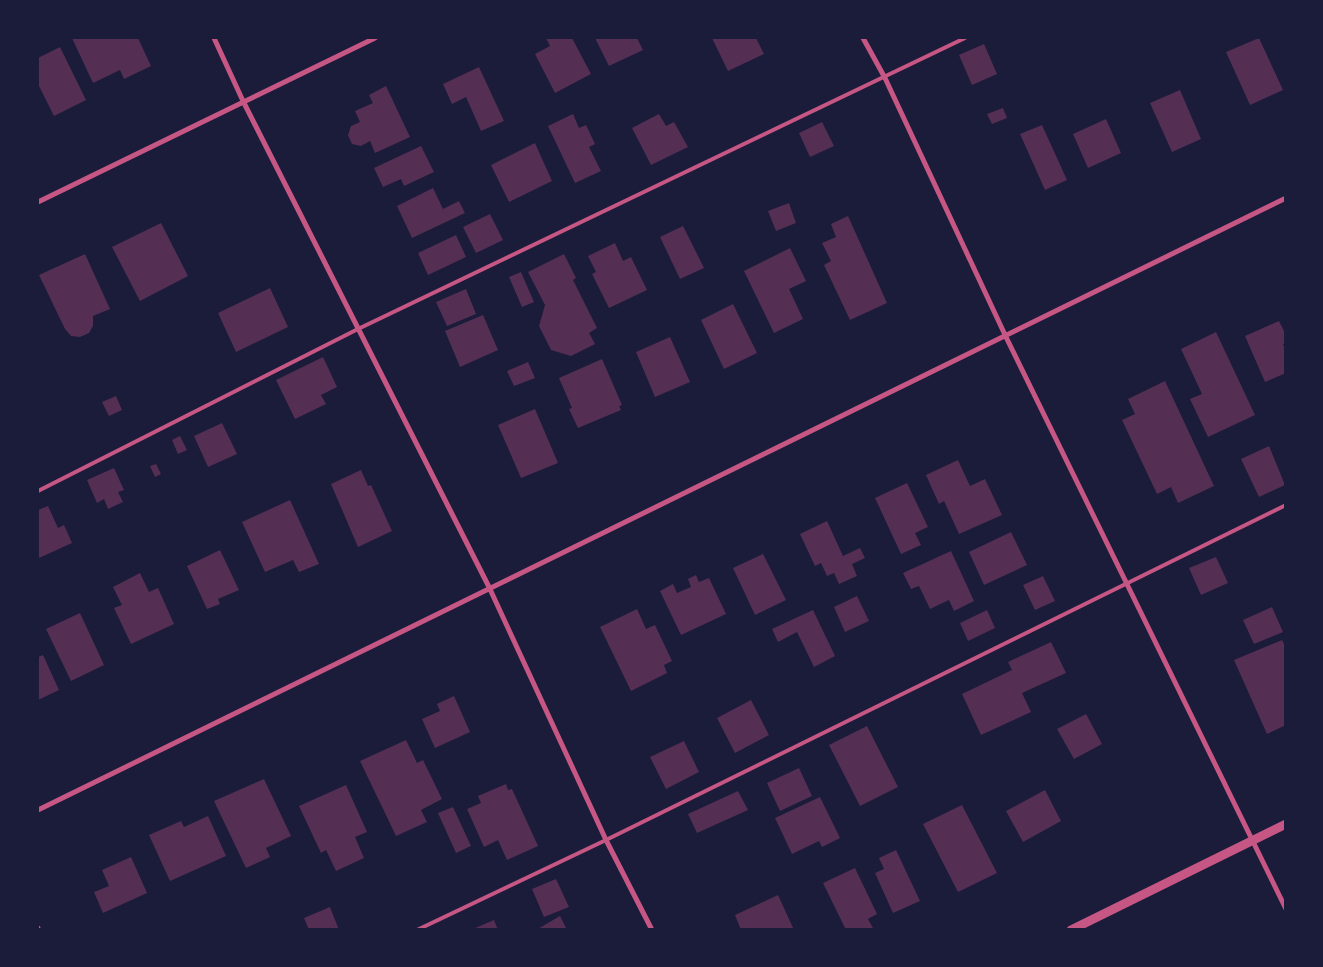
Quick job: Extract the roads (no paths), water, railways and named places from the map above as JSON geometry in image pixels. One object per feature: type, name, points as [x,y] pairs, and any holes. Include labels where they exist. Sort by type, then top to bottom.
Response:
[{"type":"street","points":[[214,38],[243,101],[489,587],[606,840],[652,930]]},
{"type":"street","points":[[38,202],[375,38]]},
{"type":"street","points":[[863,38],[885,78],[1006,337],[1286,909]]},
{"type":"street","points":[[38,810],[489,587],[1006,337],[1286,198]]},
{"type":"street","points":[[1071,930],[1286,824]]},
{"type":"lane","points":[[38,491],[358,328],[885,78],[965,38]]},
{"type":"lane","points":[[417,930],[606,840],[1126,582],[1286,505]]}]
